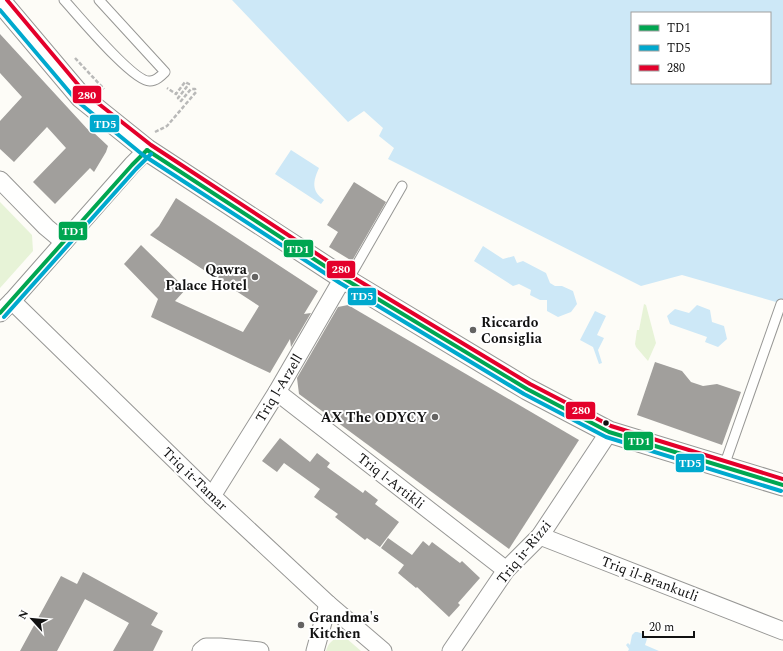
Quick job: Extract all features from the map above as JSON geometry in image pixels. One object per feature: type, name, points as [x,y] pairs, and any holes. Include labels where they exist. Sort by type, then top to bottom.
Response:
[{"type":"street","points":[[0,1],[81,97],[142,146],[345,279],[527,389],[609,432],[783,485]]},
{"type":"street","points":[[0,313],[132,165],[142,146]]},
{"type":"street","points":[[0,180],[46,227],[64,242]]},
{"type":"street","name":"Triq l-Arzell","points":[[212,496],[345,279]]},
{"type":"street","name":"Triq it-Tamar","points":[[12,301],[212,496],[328,604],[384,651]]},
{"type":"street","name":"Triq l-Artikli","points":[[277,392],[506,570]]},
{"type":"street","name":"Triq ir-Rizzi","points":[[451,651],[506,570],[540,536],[609,432]]},
{"type":"street","name":"Triq il-Brankutli","points":[[540,536],[783,631]]},
{"type":"street","points":[[315,651],[328,604]]},
{"type":"street","points":[[201,651],[206,647],[220,647],[260,651]]},
{"type":"lane","points":[[64,0],[124,66],[142,80],[150,82],[159,78],[164,72],[99,0]]},
{"type":"lane","points":[[345,279],[402,186]]},
{"type":"lane","points":[[724,466],[781,304]]},
{"type":"path","points":[[72,54],[108,93]]},
{"type":"path","points":[[142,146],[167,126],[196,92],[195,89],[192,89],[181,101],[178,98],[189,84],[185,82],[176,94],[162,84],[164,72]]},
{"type":"green space","points":[[0,202],[32,235],[33,251],[0,288]]},
{"type":"green space","points":[[644,304],[646,305],[656,343],[648,361],[635,344]]},
{"type":"green space","points":[[341,636],[346,638],[361,651],[326,651],[331,642]]},
{"type":"water","points":[[232,0],[783,0],[783,304],[682,275],[641,286],[388,159],[394,148],[379,136],[383,128],[364,111],[348,122]]},
{"type":"water","points":[[291,150],[319,168],[315,177],[314,186],[317,193],[324,200],[321,204],[275,174]]},
{"type":"water","points":[[483,246],[503,259],[514,256],[517,263],[523,261],[546,273],[550,283],[573,291],[577,304],[571,312],[558,317],[547,311],[547,300],[540,300],[530,295],[531,290],[519,284],[513,286],[474,261]]},
{"type":"water","points":[[697,305],[710,310],[712,322],[724,326],[727,339],[718,347],[705,342],[707,337],[670,324],[667,316],[675,309],[689,313]]},
{"type":"water","points":[[595,311],[606,316],[597,335],[604,338],[598,350],[602,363],[599,364],[593,347],[580,340]]},
{"type":"water","points":[[635,632],[641,633],[646,637],[647,639],[645,645],[659,651],[628,651],[629,649],[626,645],[628,643],[630,645],[632,635]]},
{"type":"building","points":[[0,34],[91,133],[92,131],[108,146],[94,172],[90,168],[55,204],[33,182],[66,148],[47,127],[14,162],[0,149],[0,121],[22,97],[0,73]]},
{"type":"building","points":[[354,182],[386,202],[352,261],[329,247],[338,232],[327,225]]},
{"type":"building","name":"Qawra Palace Hotel","points":[[176,198],[318,291],[304,314],[311,313],[291,347],[290,339],[270,373],[151,317],[158,299],[124,264],[141,245],[186,289],[175,301],[243,332],[259,306],[150,235],[159,226]]},
{"type":"building","name":"AX The ODYCY","points":[[348,305],[579,440],[509,549],[299,394],[297,378],[338,307]]},
{"type":"building","points":[[655,362],[682,371],[691,382],[703,386],[717,384],[741,392],[722,445],[637,415]]},
{"type":"building","points":[[280,438],[310,462],[317,453],[330,463],[327,467],[363,493],[365,490],[378,500],[375,504],[399,522],[380,547],[367,538],[365,540],[335,517],[338,514],[314,497],[320,489],[284,463],[277,472],[262,461]]},
{"type":"building","points":[[388,538],[412,555],[423,541],[429,546],[432,542],[460,563],[462,561],[480,578],[458,603],[460,605],[449,617],[417,587],[416,588],[398,573],[404,565],[381,548]]},
{"type":"building","points":[[83,572],[158,613],[151,625],[163,631],[153,651],[113,651],[129,623],[85,599],[57,651],[20,651],[61,576],[77,584]]},
{"type":"transit line","name":"280","points":[[7,0],[85,93],[151,145],[346,273],[530,384],[611,426],[783,479]]},
{"type":"transit line","name":"TD5","points":[[0,10],[77,101],[143,155],[340,283],[524,394],[606,437],[781,491]]},
{"type":"transit line","name":"TD1","points":[[147,150],[343,278],[527,389],[609,432],[783,485]]},
{"type":"transit line","name":"TD1","points":[[0,313],[147,150]]},
{"type":"transit line","name":"TD5","points":[[4,317],[151,154]]},
{"type":"place","name":"Qawra Palace Hotel","points":[[255,277]]},
{"type":"place","name":"Riccardo Consiglia","points":[[473,330]]},
{"type":"place","name":"AX The ODYCY","points":[[435,417]]},
{"type":"place","name":"Grandma's Kitchen","points":[[301,625]]}]
